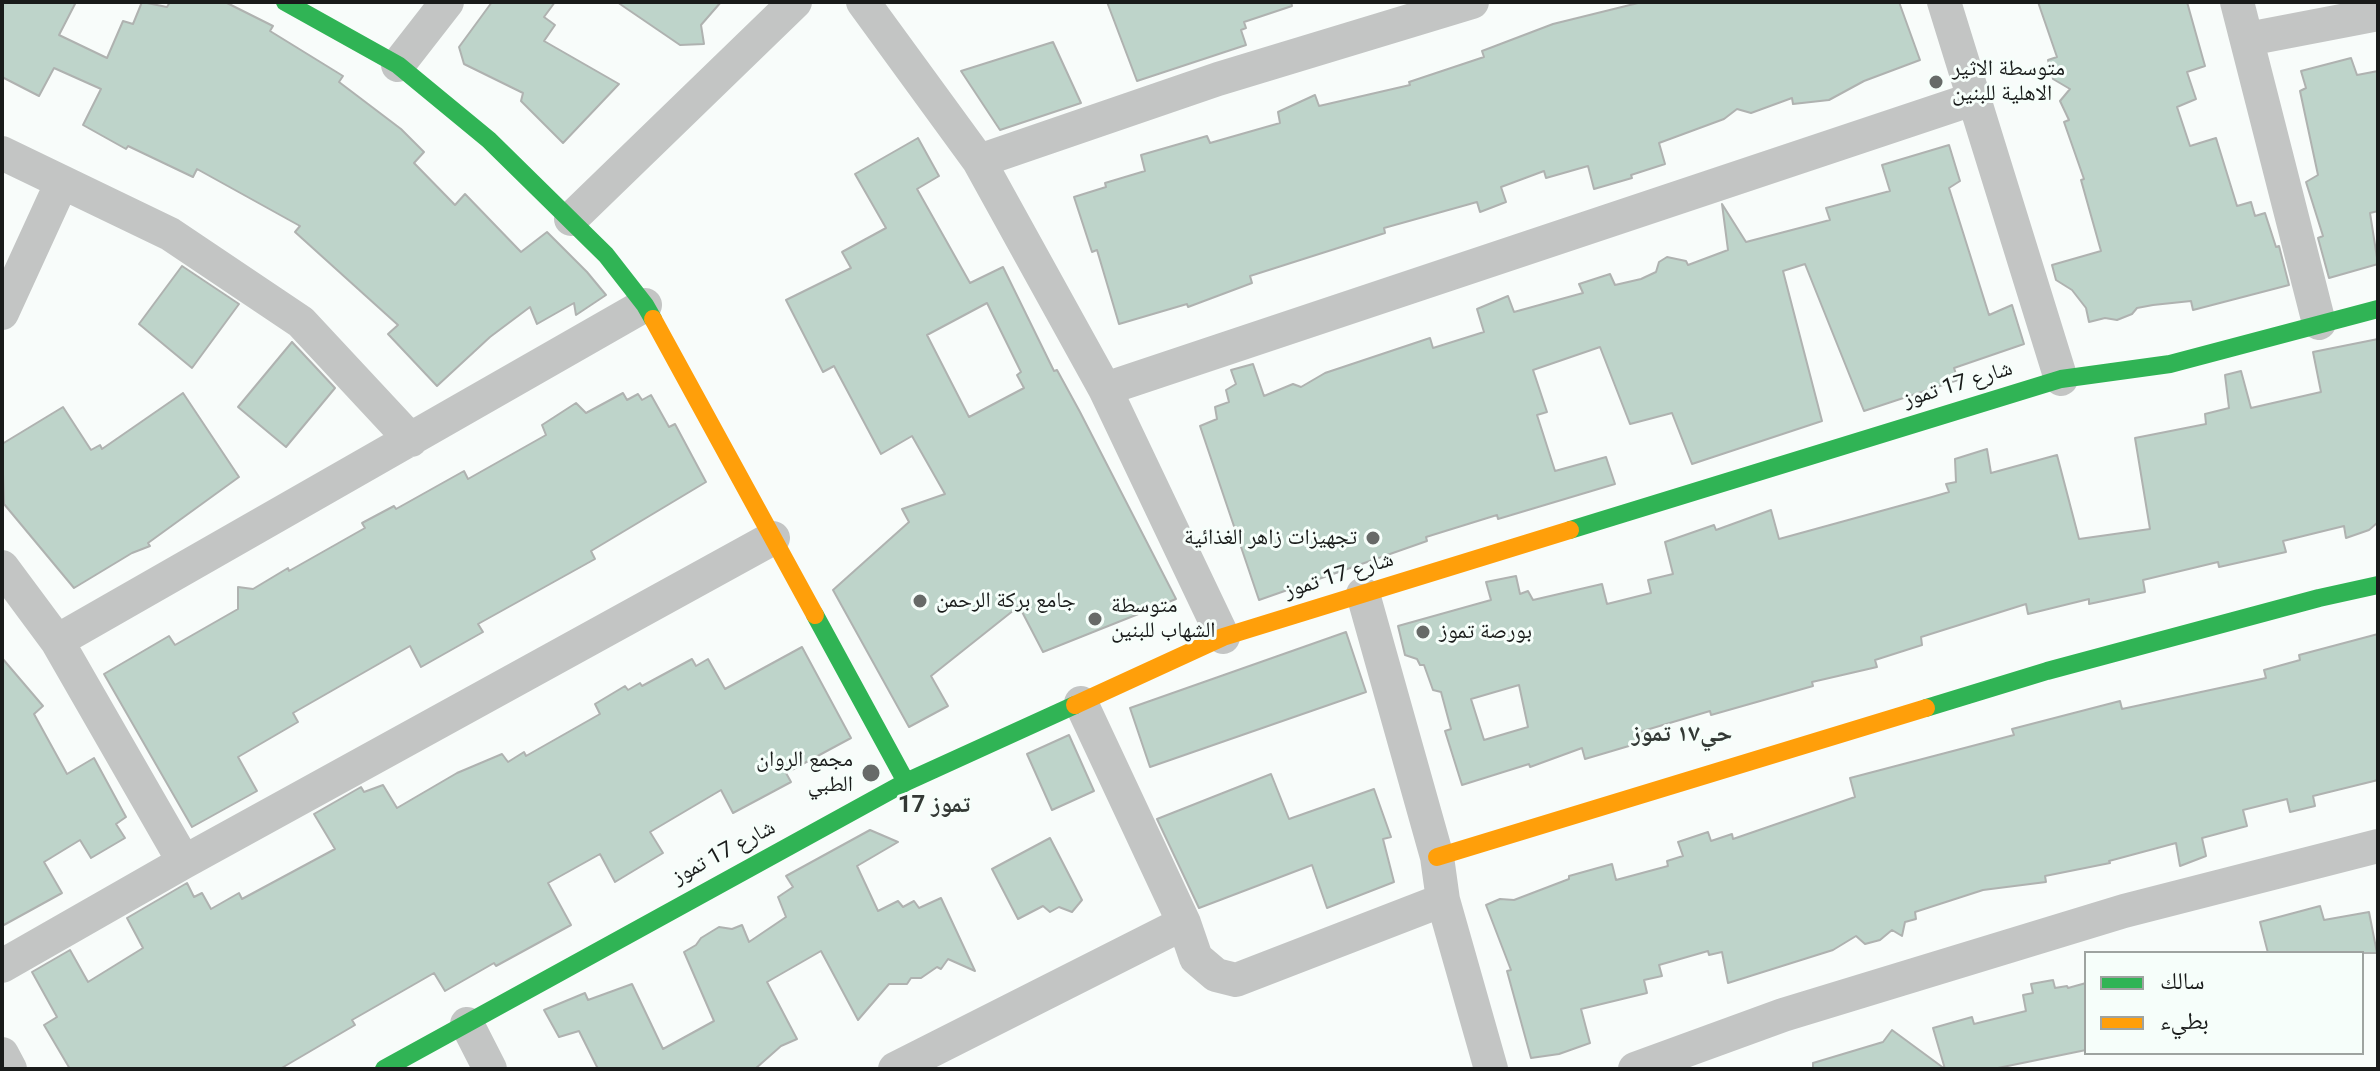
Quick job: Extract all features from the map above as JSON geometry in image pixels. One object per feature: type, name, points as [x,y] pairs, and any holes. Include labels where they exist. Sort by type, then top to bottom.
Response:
[{"type":"street","points":[[285,2],[398,65],[489,140],[606,255],[645,305],[906,782]]},
{"type":"street","points":[[398,65],[447,2]]},
{"type":"street","points":[[571,219],[795,2]]},
{"type":"street","points":[[863,2],[979,161],[1105,389],[1223,637]]},
{"type":"street","points":[[979,161],[1405,11],[1472,2]]},
{"type":"street","points":[[1944,2],[2061,379]]},
{"type":"street","points":[[2237,2],[2319,323]]},
{"type":"street","points":[[2248,39],[2378,14]]},
{"type":"street","points":[[1105,389],[1973,99]]},
{"type":"street","points":[[2,153],[170,234],[301,322],[411,440]]},
{"type":"street","points":[[2,313],[62,182]]},
{"type":"street","points":[[57,641],[645,305]]},
{"type":"street","name":"شارع 17 تموز","points":[[384,1069],[906,782],[1223,637],[2061,379],[2170,364],[2378,309]]},
{"type":"street","points":[[2,966],[184,862],[773,538]]},
{"type":"street","points":[[2,567],[57,641],[184,862]]},
{"type":"street","points":[[1437,857],[2047,671],[2378,585]]},
{"type":"street","points":[[1363,594],[1437,857],[1443,900],[1491,1069]]},
{"type":"street","points":[[1081,703],[1184,923],[1196,958],[1216,975],[1236,980],[1443,900]]},
{"type":"street","points":[[1635,1069],[1783,1015],[2109,915],[2378,846]]},
{"type":"street","points":[[895,1069],[1184,923]]},
{"type":"street","points":[[467,1024],[490,1069]]},
{"type":"street","points":[[2,1054],[10,1069]]},
{"type":"building","points":[[2,2],[76,2],[59,35],[107,58],[123,21],[133,24],[142,2],[167,7],[170,2],[225,2],[273,26],[270,31],[343,76],[339,82],[401,129],[424,152],[414,163],[455,205],[465,194],[521,252],[547,232],[606,295],[576,315],[574,303],[537,324],[530,307],[490,337],[437,386],[388,334],[398,325],[295,232],[300,226],[197,169],[193,177],[128,146],[126,149],[83,125],[101,89],[54,68],[39,96],[2,77]]},
{"type":"building","points":[[492,2],[555,2],[544,17],[555,25],[544,41],[619,84],[563,143],[521,101],[523,93],[464,64],[459,47]]},
{"type":"building","points":[[617,2],[721,2],[701,25],[704,44],[680,45]]},
{"type":"building","points":[[1107,2],[1291,2],[1292,6],[1244,22],[1246,28],[1241,30],[1246,45],[1137,81]]},
{"type":"building","points":[[1642,2],[1899,2],[1920,60],[1864,81],[1829,100],[1793,104],[1792,98],[1751,113],[1737,109],[1724,119],[1659,143],[1665,164],[1631,175],[1632,178],[1594,189],[1588,166],[1546,178],[1544,171],[1501,187],[1506,202],[1480,212],[1477,202],[1384,228],[1385,233],[1250,276],[1252,283],[1188,307],[1187,304],[1119,324],[1097,250],[1092,252],[1074,197],[1106,187],[1105,183],[1145,171],[1141,155],[1207,136],[1210,143],[1280,123],[1278,112],[1315,95],[1319,106],[1410,85],[1409,82],[1484,57],[1482,51],[1553,24]]},
{"type":"building","points":[[2038,2],[2187,2],[2205,66],[2187,72],[2196,99],[2177,107],[2190,146],[2216,138],[2237,206],[2251,202],[2255,216],[2265,213],[2276,247],[2279,246],[2289,285],[2193,310],[2191,301],[2153,305],[2137,308],[2132,314],[2117,320],[2105,318],[2089,322],[2086,308],[2072,290],[2056,280],[2052,265],[2101,251],[2081,180],[2084,179],[2064,122],[2069,120],[2060,101],[2070,89],[2053,79],[2048,60],[2057,57]]},
{"type":"building","points":[[1053,42],[1081,103],[1000,130],[961,71]]},
{"type":"building","points":[[2351,58],[2357,75],[2378,71],[2378,211],[2370,213],[2378,264],[2329,278],[2318,238],[2323,236],[2306,182],[2318,175],[2300,91],[2306,88],[2301,71]]},
{"type":"building","points":[[918,138],[939,176],[917,189],[970,283],[1003,267],[1054,371],[1057,370],[1080,412],[1176,599],[1043,652],[1019,606],[931,676],[948,706],[909,727],[833,590],[909,522],[902,509],[945,494],[912,436],[881,454],[834,366],[823,372],[786,300],[851,268],[842,252],[886,228],[855,174]],"holes":[[[987,303],[1021,372],[1017,375],[1024,388],[969,417],[927,335]]]},
{"type":"building","points":[[1949,145],[1960,181],[1949,188],[1989,315],[2012,305],[2024,344],[1954,368],[1958,380],[1864,411],[1805,264],[1783,271],[1822,421],[1692,464],[1672,413],[1630,424],[1600,347],[1533,370],[1547,412],[1537,415],[1555,471],[1606,457],[1615,484],[1426,537],[1427,541],[1259,600],[1200,426],[1217,419],[1215,407],[1229,402],[1226,390],[1236,384],[1231,370],[1253,364],[1264,396],[1293,384],[1301,387],[1325,373],[1430,338],[1433,348],[1484,332],[1477,309],[1508,296],[1514,312],[1583,293],[1579,284],[1610,274],[1615,285],[1641,279],[1656,272],[1659,262],[1667,257],[1686,261],[1688,265],[1728,250],[1722,204],[1746,242],[1830,220],[1826,208],[1890,191],[1882,165]]},
{"type":"building","points":[[182,266],[239,304],[192,368],[139,324]]},
{"type":"building","points":[[2378,339],[2378,517],[2377,523],[2369,530],[2346,538],[2344,526],[2283,541],[2286,552],[2219,567],[2218,562],[2143,580],[2145,592],[2089,604],[2089,599],[2028,614],[2026,604],[1921,637],[1922,645],[1875,660],[1877,667],[1812,682],[1813,686],[1636,733],[1639,743],[1585,759],[1582,748],[1530,767],[1529,764],[1462,785],[1445,731],[1451,729],[1441,692],[1433,690],[1424,665],[1405,655],[1398,626],[1491,600],[1486,582],[1516,576],[1520,594],[1528,591],[1533,600],[1602,584],[1607,604],[1651,593],[1648,580],[1673,574],[1665,542],[1714,525],[1716,530],[1771,510],[1779,539],[1932,497],[1949,492],[1946,484],[1956,482],[1955,459],[1987,449],[1991,473],[2057,455],[2079,539],[2150,529],[2135,438],[2206,424],[2205,414],[2229,408],[2225,375],[2241,371],[2251,408],[2321,392],[2313,352]],"holes":[[[1519,685],[1528,727],[1484,740],[1471,699]]]},
{"type":"building","points":[[292,342],[335,388],[286,447],[238,407]]},
{"type":"building","points":[[183,393],[239,477],[148,543],[150,546],[132,553],[74,588],[4,504],[2,444],[63,407],[91,450],[100,445],[102,449]]},
{"type":"building","points":[[623,393],[627,400],[638,394],[642,400],[651,395],[669,427],[675,424],[706,482],[591,551],[595,559],[478,624],[483,632],[421,667],[410,646],[293,713],[298,722],[238,757],[257,791],[192,827],[104,674],[169,636],[175,645],[238,609],[238,587],[253,589],[365,528],[362,523],[394,506],[396,509],[464,471],[468,479],[546,435],[542,425],[576,403],[586,413]]},
{"type":"building","points":[[1346,632],[1366,692],[1150,767],[1130,708]]},
{"type":"building","points":[[2378,634],[2378,780],[2313,796],[2315,806],[2290,812],[2287,799],[2243,810],[2247,826],[2202,838],[2206,856],[2180,866],[2176,843],[2110,863],[2045,876],[2046,882],[1983,890],[1915,912],[1916,919],[1905,922],[1902,936],[1892,930],[1880,940],[1865,944],[1856,936],[1833,950],[1728,983],[1722,952],[1709,955],[1708,951],[1659,965],[1662,976],[1644,980],[1647,993],[1581,1009],[1590,1043],[1559,1054],[1531,1058],[1507,971],[1511,970],[1486,905],[1500,899],[1514,900],[1569,879],[1569,876],[1612,864],[1616,880],[1668,866],[1667,861],[1683,856],[1678,842],[1708,832],[1711,841],[1732,834],[1733,839],[1855,797],[1850,778],[2014,735],[2012,729],[2120,701],[2122,709],[2266,678],[2264,670],[2300,660],[2299,655]]},
{"type":"building","points":[[802,647],[851,738],[786,773],[791,782],[733,813],[721,790],[650,832],[663,853],[615,882],[600,854],[548,883],[571,925],[496,966],[494,963],[445,991],[434,973],[352,1020],[355,1025],[280,1069],[70,1069],[44,1025],[57,1017],[32,972],[70,950],[88,982],[143,948],[127,918],[187,883],[194,897],[202,893],[211,909],[239,893],[242,899],[335,849],[314,814],[361,787],[364,792],[383,785],[397,808],[457,773],[502,754],[508,762],[524,752],[526,756],[600,714],[595,704],[625,686],[628,690],[640,683],[642,686],[692,659],[696,666],[708,659],[725,689]]},
{"type":"building","points":[[2,658],[43,706],[34,714],[67,774],[94,758],[126,817],[116,824],[125,838],[91,858],[80,840],[44,862],[62,893],[2,926]]},
{"type":"building","points":[[1069,735],[1094,791],[1052,810],[1027,754]]},
{"type":"building","points":[[1271,774],[1289,819],[1374,789],[1391,837],[1383,839],[1394,882],[1327,908],[1312,865],[1199,908],[1157,819]]},
{"type":"building","points":[[870,830],[898,842],[857,866],[878,911],[898,901],[903,907],[914,901],[919,908],[941,898],[975,971],[948,959],[941,969],[937,967],[921,978],[911,978],[907,984],[889,984],[858,1020],[821,951],[767,982],[797,1039],[781,1046],[755,1069],[598,1069],[579,1031],[559,1037],[544,1010],[585,993],[588,1000],[632,984],[663,1049],[714,1021],[684,952],[719,927],[732,929],[742,925],[749,942],[786,917],[778,897],[793,887],[786,876]]},
{"type":"building","points":[[1050,838],[1082,900],[1072,912],[1059,907],[1050,912],[1043,906],[1018,919],[992,869]]},
{"type":"building","points":[[2320,906],[2324,920],[2369,912],[2377,953],[2267,951],[2260,922]]},
{"type":"building","points":[[2053,980],[2055,988],[2068,988],[2084,984],[2084,1050],[1993,1069],[1945,1069],[1933,1028],[1972,1017],[1974,1024],[2026,1011],[2023,995],[2033,993],[2031,984]]},
{"type":"building","points":[[1892,1030],[1945,1069],[1813,1069],[1813,1063],[1883,1042]]},
{"type":"traffic: fast","points":[[285,2],[398,65],[489,140],[606,255],[653,319]]},
{"type":"traffic: fast","points":[[1570,530],[2061,379],[2170,364],[2378,309]]},
{"type":"traffic: fast","points":[[1926,708],[2047,671],[2378,585]]},
{"type":"traffic: fast","points":[[815,615],[906,782]]},
{"type":"traffic: fast","points":[[384,1069],[906,782],[1075,705]]},
{"type":"traffic: slow","points":[[653,319],[815,615]]},
{"type":"traffic: slow","points":[[1075,705],[1223,637],[1570,530]]},
{"type":"traffic: slow","points":[[1437,857],[1926,708]]},
{"type":"place","name":"متوسطة الاثير الاهلية للبنين","points":[[1936,82]]},
{"type":"place","name":"تجهيزات زاهر الغذائية","points":[[1373,538]]},
{"type":"place","name":"جامع بركة الرحمن","points":[[920,601]]},
{"type":"place","name":"متوسطة الشهاب للبنين","points":[[1095,619]]},
{"type":"place","name":"بورصة تموز","points":[[1423,632]]},
{"type":"place","name":"مجمع الروان الطبي","points":[[871,773]]},
{"type":"district","name":"حي۱۷ تموز","points":[[1682,735]]},
{"type":"district","name":"17 تموز","points":[[934,806]]}]
